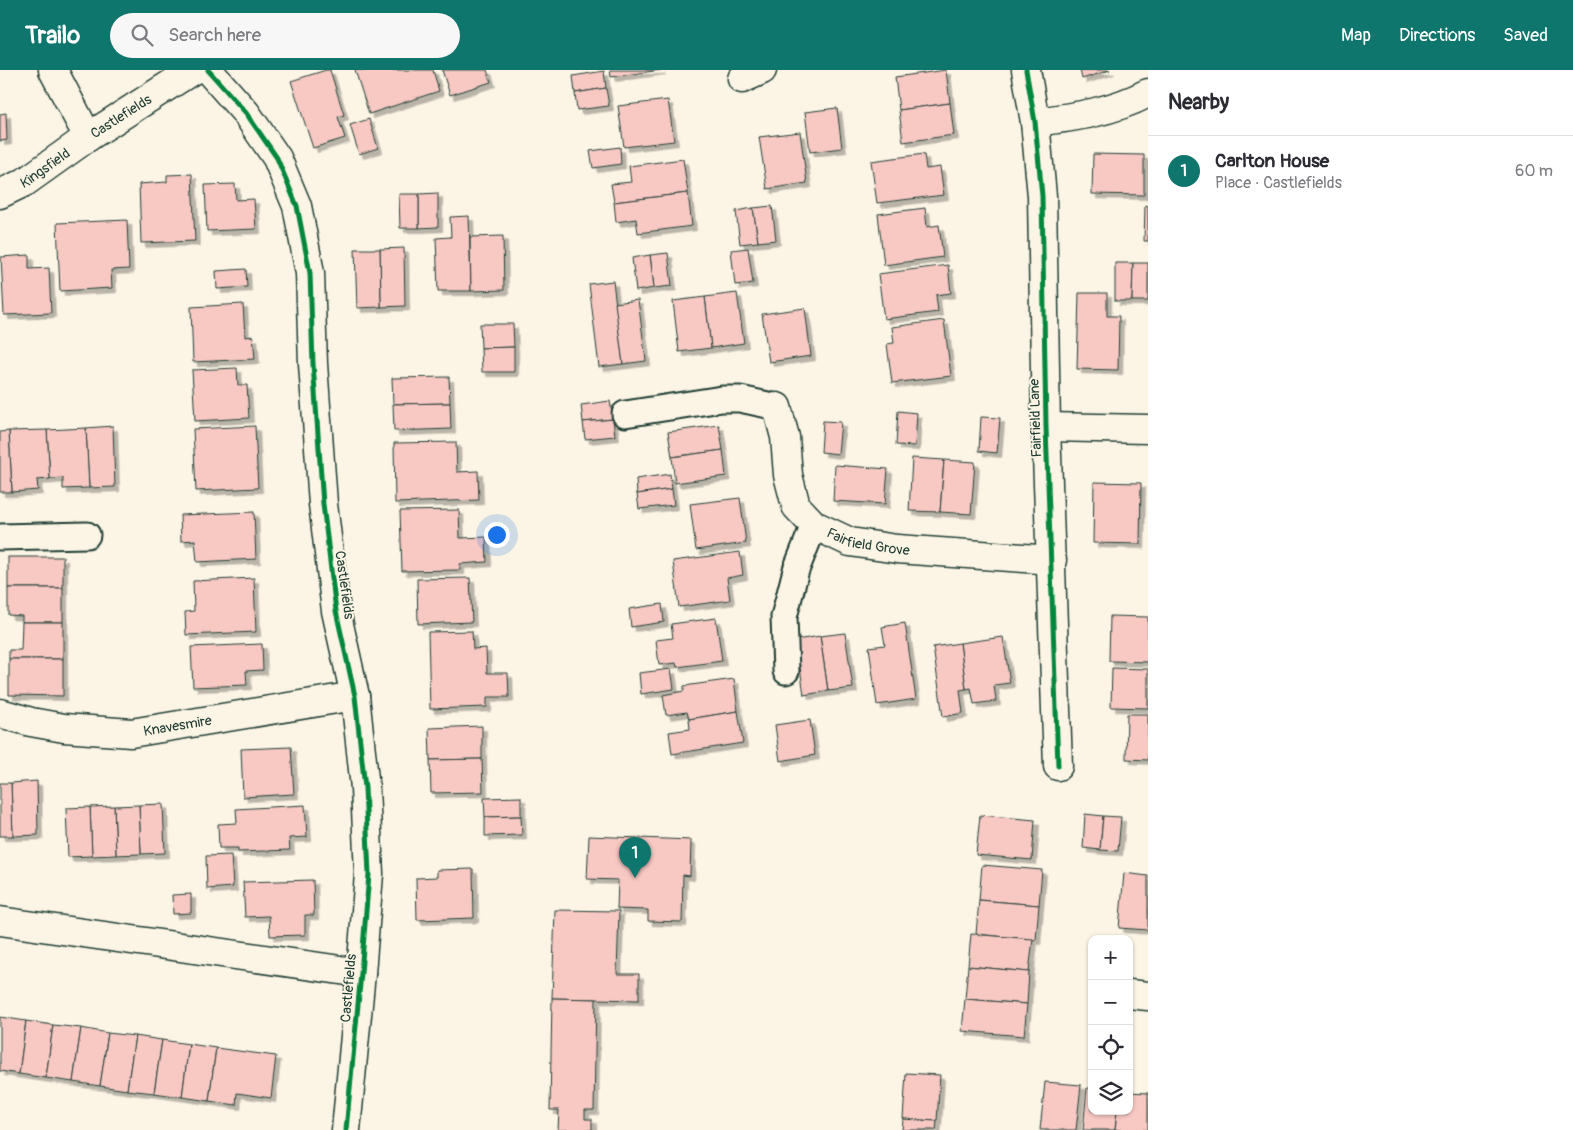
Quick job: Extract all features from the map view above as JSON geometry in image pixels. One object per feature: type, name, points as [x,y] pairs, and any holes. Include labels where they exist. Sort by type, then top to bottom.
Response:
[{"type":"street","name":"Castlefields","points":[[53,70],[88,137],[193,70]]},
{"type":"street","name":"Castlefields","points":[[208,70],[246,113],[277,158],[296,206],[310,273],[313,364],[324,514],[336,611],[355,696],[365,788],[369,874],[362,973],[346,1130]]},
{"type":"street","name":"Fairfield Lane","points":[[1026,70],[1035,122],[1042,196],[1046,426],[1058,766]]},
{"type":"street","points":[[1035,122],[1088,115],[1128,104],[1148,93]]},
{"type":"street","name":"Kingsfield","points":[[0,194],[25,182],[88,137]]},
{"type":"street","name":"Fairfield Grove","points":[[777,406],[785,436],[788,475],[796,506],[814,525],[850,542],[897,549],[1052,560]]},
{"type":"street","points":[[1046,426],[1148,429]]},
{"type":"street","name":"Knavesmire","points":[[0,713],[64,728],[131,733],[355,696]]},
{"type":"street","name":"Castlefields","points":[[0,921],[362,973]]},
{"type":"street","points":[[1133,994],[1148,996]]},
{"type":"lane","points":[[625,414],[722,399],[740,399],[777,406]]},
{"type":"lane","points":[[786,671],[784,617],[796,570],[814,525]]},
{"type":"lane","points":[[0,537],[86,535]]},
{"type":"building","points":[[330,70],[344,115],[338,117],[345,138],[313,148],[291,81]]},
{"type":"building","points":[[355,70],[433,70],[439,91],[369,114]]},
{"type":"building","points":[[442,70],[487,70],[491,82],[450,95]]},
{"type":"building","points":[[610,70],[661,70],[611,77]]},
{"type":"building","points":[[946,70],[950,103],[899,110],[895,77]]},
{"type":"building","points":[[1080,70],[1110,70],[1082,79]]},
{"type":"building","points":[[604,71],[606,88],[575,93],[573,76]]},
{"type":"building","points":[[606,88],[609,106],[577,110],[575,93]]},
{"type":"building","points":[[668,100],[674,141],[624,147],[618,106]]},
{"type":"building","points":[[950,103],[954,135],[903,142],[899,110]]},
{"type":"building","points":[[837,108],[842,148],[810,152],[805,112]]},
{"type":"building","points":[[6,113],[7,140],[0,141],[0,114]]},
{"type":"building","points":[[369,119],[378,148],[359,154],[350,125]]},
{"type":"building","points":[[800,132],[807,183],[767,189],[759,137]]},
{"type":"building","points":[[620,147],[621,164],[593,168],[590,151]]},
{"type":"building","points":[[924,154],[926,169],[940,167],[944,195],[877,203],[871,161]]},
{"type":"building","points":[[1093,154],[1144,155],[1144,195],[1092,194]]},
{"type":"building","points":[[683,159],[688,193],[614,202],[611,184],[631,182],[629,166]]},
{"type":"building","points":[[192,174],[195,241],[141,243],[139,184],[167,182],[167,175]]},
{"type":"building","points":[[235,184],[236,200],[254,199],[256,229],[207,231],[205,185]]},
{"type":"building","points":[[438,193],[438,227],[419,228],[419,194]]},
{"type":"building","points":[[688,193],[692,226],[638,233],[636,219],[616,222],[614,202]]},
{"type":"building","points":[[399,194],[419,194],[419,228],[400,228]]},
{"type":"building","points":[[1145,205],[1148,206],[1148,241],[1144,241]]},
{"type":"building","points":[[772,206],[776,240],[758,242],[753,208]]},
{"type":"building","points":[[753,208],[758,242],[740,244],[736,211]]},
{"type":"building","points":[[925,208],[927,227],[939,225],[943,257],[884,265],[878,214]]},
{"type":"building","points":[[469,216],[471,291],[438,291],[436,238],[451,237],[450,217]]},
{"type":"building","points":[[127,220],[129,269],[111,270],[112,288],[60,291],[57,223]]},
{"type":"building","points":[[503,236],[504,290],[471,291],[470,237]]},
{"type":"building","points":[[404,248],[405,306],[381,307],[380,249]]},
{"type":"building","points":[[748,248],[753,283],[735,285],[731,250]]},
{"type":"building","points":[[355,249],[380,249],[381,307],[357,308]]},
{"type":"building","points":[[668,253],[672,286],[654,288],[650,255]]},
{"type":"building","points":[[29,255],[29,269],[49,268],[51,313],[4,315],[1,257]]},
{"type":"building","points":[[650,255],[654,288],[636,291],[632,258]]},
{"type":"building","points":[[1115,263],[1133,263],[1132,301],[1115,301]]},
{"type":"building","points":[[1133,263],[1148,263],[1148,301],[1132,301]]},
{"type":"building","points":[[948,265],[951,293],[936,295],[938,312],[884,319],[878,274]]},
{"type":"building","points":[[246,269],[247,287],[217,289],[216,271]]},
{"type":"building","points":[[613,281],[623,364],[599,367],[589,284]]},
{"type":"building","points":[[737,293],[744,343],[711,348],[705,297]]},
{"type":"building","points":[[1079,293],[1107,293],[1107,316],[1119,316],[1118,370],[1077,369]]},
{"type":"building","points":[[705,297],[711,348],[679,352],[673,301]]},
{"type":"building","points":[[638,300],[646,361],[623,364],[615,303]]},
{"type":"building","points":[[243,304],[245,337],[253,336],[255,359],[193,362],[191,307]]},
{"type":"building","points":[[805,308],[811,356],[769,362],[762,314]]},
{"type":"building","points":[[944,320],[951,376],[892,383],[887,344],[894,343],[892,327]]},
{"type":"building","points":[[480,324],[513,324],[514,347],[481,348]]},
{"type":"building","points":[[514,347],[514,372],[482,372],[481,348]]},
{"type":"building","points":[[237,368],[238,385],[247,385],[249,418],[195,421],[192,370]]},
{"type":"building","points":[[449,377],[450,403],[393,404],[392,378]]},
{"type":"building","points":[[610,401],[613,419],[583,422],[581,405]]},
{"type":"building","points":[[450,403],[451,429],[394,431],[393,404]]},
{"type":"building","points":[[898,411],[917,413],[915,446],[896,445]]},
{"type":"building","points":[[981,417],[1000,418],[997,453],[979,451]]},
{"type":"building","points":[[613,419],[615,436],[585,439],[583,422]]},
{"type":"building","points":[[823,421],[841,422],[838,454],[821,452]]},
{"type":"building","points":[[719,425],[723,450],[672,457],[668,432]]},
{"type":"building","points":[[113,426],[115,487],[89,488],[86,428]]},
{"type":"building","points":[[255,426],[258,488],[196,491],[193,429]]},
{"type":"building","points":[[86,428],[89,488],[63,489],[63,478],[50,479],[47,430]]},
{"type":"building","points":[[47,430],[50,479],[37,480],[38,490],[12,492],[9,431]]},
{"type":"building","points":[[9,431],[12,492],[0,492],[0,432]]},
{"type":"building","points":[[456,442],[457,472],[478,471],[479,500],[395,503],[394,443]]},
{"type":"building","points":[[723,450],[726,476],[675,483],[672,457]]},
{"type":"building","points":[[912,458],[944,460],[940,512],[909,511]]},
{"type":"building","points":[[944,460],[975,462],[971,514],[940,512]]},
{"type":"building","points":[[835,465],[888,469],[885,504],[833,501]]},
{"type":"building","points":[[670,474],[672,489],[637,494],[636,479]]},
{"type":"building","points":[[1094,482],[1141,483],[1140,544],[1093,543]]},
{"type":"building","points":[[672,489],[674,505],[639,509],[637,494]]},
{"type":"building","points":[[740,498],[746,543],[696,550],[690,504]]},
{"type":"building","points":[[459,510],[460,538],[486,537],[487,562],[460,564],[460,570],[402,571],[400,511]]},
{"type":"building","points":[[254,512],[256,559],[197,562],[195,540],[181,541],[180,515]]},
{"type":"building","points":[[740,552],[743,575],[727,578],[730,600],[679,607],[673,561]]},
{"type":"building","points":[[8,557],[63,557],[63,588],[8,588]]},
{"type":"building","points":[[254,578],[256,632],[186,635],[185,612],[194,611],[193,581]]},
{"type":"building","points":[[470,578],[472,622],[418,624],[417,579]]},
{"type":"building","points":[[8,588],[63,588],[63,622],[22,622],[22,616],[8,615]]},
{"type":"building","points":[[662,604],[664,622],[631,627],[629,609]]},
{"type":"building","points":[[1110,616],[1148,617],[1148,662],[1109,661]]},
{"type":"building","points":[[716,618],[722,661],[677,667],[676,663],[659,665],[656,640],[673,638],[671,624]]},
{"type":"building","points":[[22,622],[63,622],[63,659],[9,659],[9,650],[21,650]]},
{"type":"building","points":[[905,623],[916,699],[877,705],[869,647],[885,645],[882,627]]},
{"type":"building","points":[[472,631],[473,649],[486,648],[487,673],[508,673],[509,697],[487,697],[487,707],[430,709],[428,632]]},
{"type":"building","points":[[845,633],[853,688],[828,691],[820,636]]},
{"type":"building","points":[[820,636],[828,691],[804,695],[796,640]]},
{"type":"building","points":[[1003,637],[1010,683],[994,685],[996,701],[974,704],[971,688],[966,689],[960,643]]},
{"type":"building","points":[[960,643],[966,689],[960,690],[963,713],[943,717],[933,647]]},
{"type":"building","points":[[262,644],[263,670],[246,671],[247,685],[193,687],[191,647]]},
{"type":"building","points":[[9,659],[63,659],[63,696],[9,695]]},
{"type":"building","points":[[1112,668],[1148,669],[1148,708],[1111,707]]},
{"type":"building","points":[[671,669],[674,689],[641,694],[639,673]]},
{"type":"building","points":[[734,679],[738,711],[689,719],[687,712],[666,715],[663,695],[684,691],[684,686]]},
{"type":"building","points":[[738,711],[743,743],[672,754],[669,732],[690,729],[689,719]]},
{"type":"building","points":[[1127,714],[1148,714],[1148,760],[1126,759]]},
{"type":"building","points":[[810,720],[815,755],[780,761],[775,725]]},
{"type":"building","points":[[482,726],[482,759],[430,760],[429,728]]},
{"type":"building","points":[[291,747],[294,794],[243,797],[241,749]]},
{"type":"building","points":[[482,759],[483,792],[431,793],[430,760]]},
{"type":"building","points":[[37,781],[38,835],[13,836],[11,783]]},
{"type":"building","points":[[0,783],[11,783],[13,836],[0,836]]},
{"type":"building","points":[[521,797],[521,816],[485,817],[484,798]]},
{"type":"building","points":[[163,804],[165,853],[141,854],[139,805]]},
{"type":"building","points":[[139,805],[141,854],[116,855],[114,806]]},
{"type":"building","points":[[305,805],[307,837],[289,838],[290,850],[238,852],[238,848],[219,848],[218,824],[237,823],[236,809]]},
{"type":"building","points":[[114,806],[116,855],[92,856],[90,807]]},
{"type":"building","points":[[90,807],[92,856],[68,857],[66,808]]},
{"type":"building","points":[[1085,814],[1103,816],[1100,850],[1083,848]]},
{"type":"building","points":[[980,815],[1035,820],[1032,860],[976,855]]},
{"type":"building","points":[[521,816],[522,835],[485,836],[485,817]]},
{"type":"building","points":[[1103,816],[1121,817],[1118,851],[1100,850]]},
{"type":"building","points":[[589,836],[691,840],[690,876],[683,875],[682,922],[648,921],[648,910],[617,909],[618,880],[587,879]]},
{"type":"building","points":[[231,855],[233,887],[207,889],[206,856]]},
{"type":"building","points":[[982,865],[1042,870],[1039,905],[979,900]]},
{"type":"building","points":[[473,869],[474,918],[417,920],[416,878],[437,877],[437,870]]},
{"type":"building","points":[[1124,873],[1148,876],[1148,930],[1119,928]]},
{"type":"building","points":[[313,880],[314,915],[305,915],[305,935],[270,936],[269,916],[245,917],[243,882]]},
{"type":"building","points":[[191,894],[191,913],[173,914],[172,895]]},
{"type":"building","points":[[979,900],[1039,905],[1036,940],[976,934]]},
{"type":"building","points":[[555,910],[619,911],[617,974],[639,974],[639,1000],[552,998]]},
{"type":"building","points":[[971,934],[1033,939],[1029,972],[968,966]]},
{"type":"building","points":[[968,966],[1029,972],[1027,1004],[965,999]]},
{"type":"building","points":[[552,998],[596,999],[594,1110],[585,1110],[585,1119],[592,1119],[592,1130],[558,1130],[559,1110],[550,1110]]},
{"type":"building","points":[[965,999],[1027,1004],[1024,1036],[962,1031]]},
{"type":"building","points":[[0,1017],[26,1021],[19,1074],[0,1071]]},
{"type":"building","points":[[26,1021],[53,1025],[46,1078],[19,1074]]},
{"type":"building","points":[[53,1025],[81,1028],[73,1082],[46,1078]]},
{"type":"building","points":[[81,1028],[108,1033],[100,1086],[73,1082]]},
{"type":"building","points":[[108,1033],[135,1036],[127,1090],[100,1086]]},
{"type":"building","points":[[135,1036],[162,1040],[154,1093],[127,1090]]},
{"type":"building","points":[[162,1040],[189,1044],[182,1097],[154,1093]]},
{"type":"building","points":[[189,1044],[216,1048],[209,1101],[182,1097]]},
{"type":"building","points":[[216,1048],[276,1056],[271,1098],[237,1093],[236,1105],[209,1101]]},
{"type":"building","points":[[906,1073],[940,1075],[937,1121],[903,1119]]},
{"type":"building","points":[[1045,1082],[1081,1085],[1076,1130],[1040,1130]]},
{"type":"building","points":[[1088,1088],[1088,1115],[1117,1115],[1115,1130],[1083,1130]]},
{"type":"building","points":[[1133,1092],[1148,1093],[1148,1130],[1115,1130],[1117,1115],[1133,1115]]},
{"type":"building","points":[[903,1119],[937,1121],[936,1130],[902,1130]]},
{"type":"cycle path","points":[[208,70],[246,113],[277,158],[297,206],[310,273],[313,364],[323,504],[336,611],[355,696],[365,788],[369,874],[346,1130]]},
{"type":"cycle path","points":[[1026,70],[1035,122],[1042,196],[1046,427],[1058,766]]},
{"type":"place","name":"Carlton House","points":[[635,878]]}]
